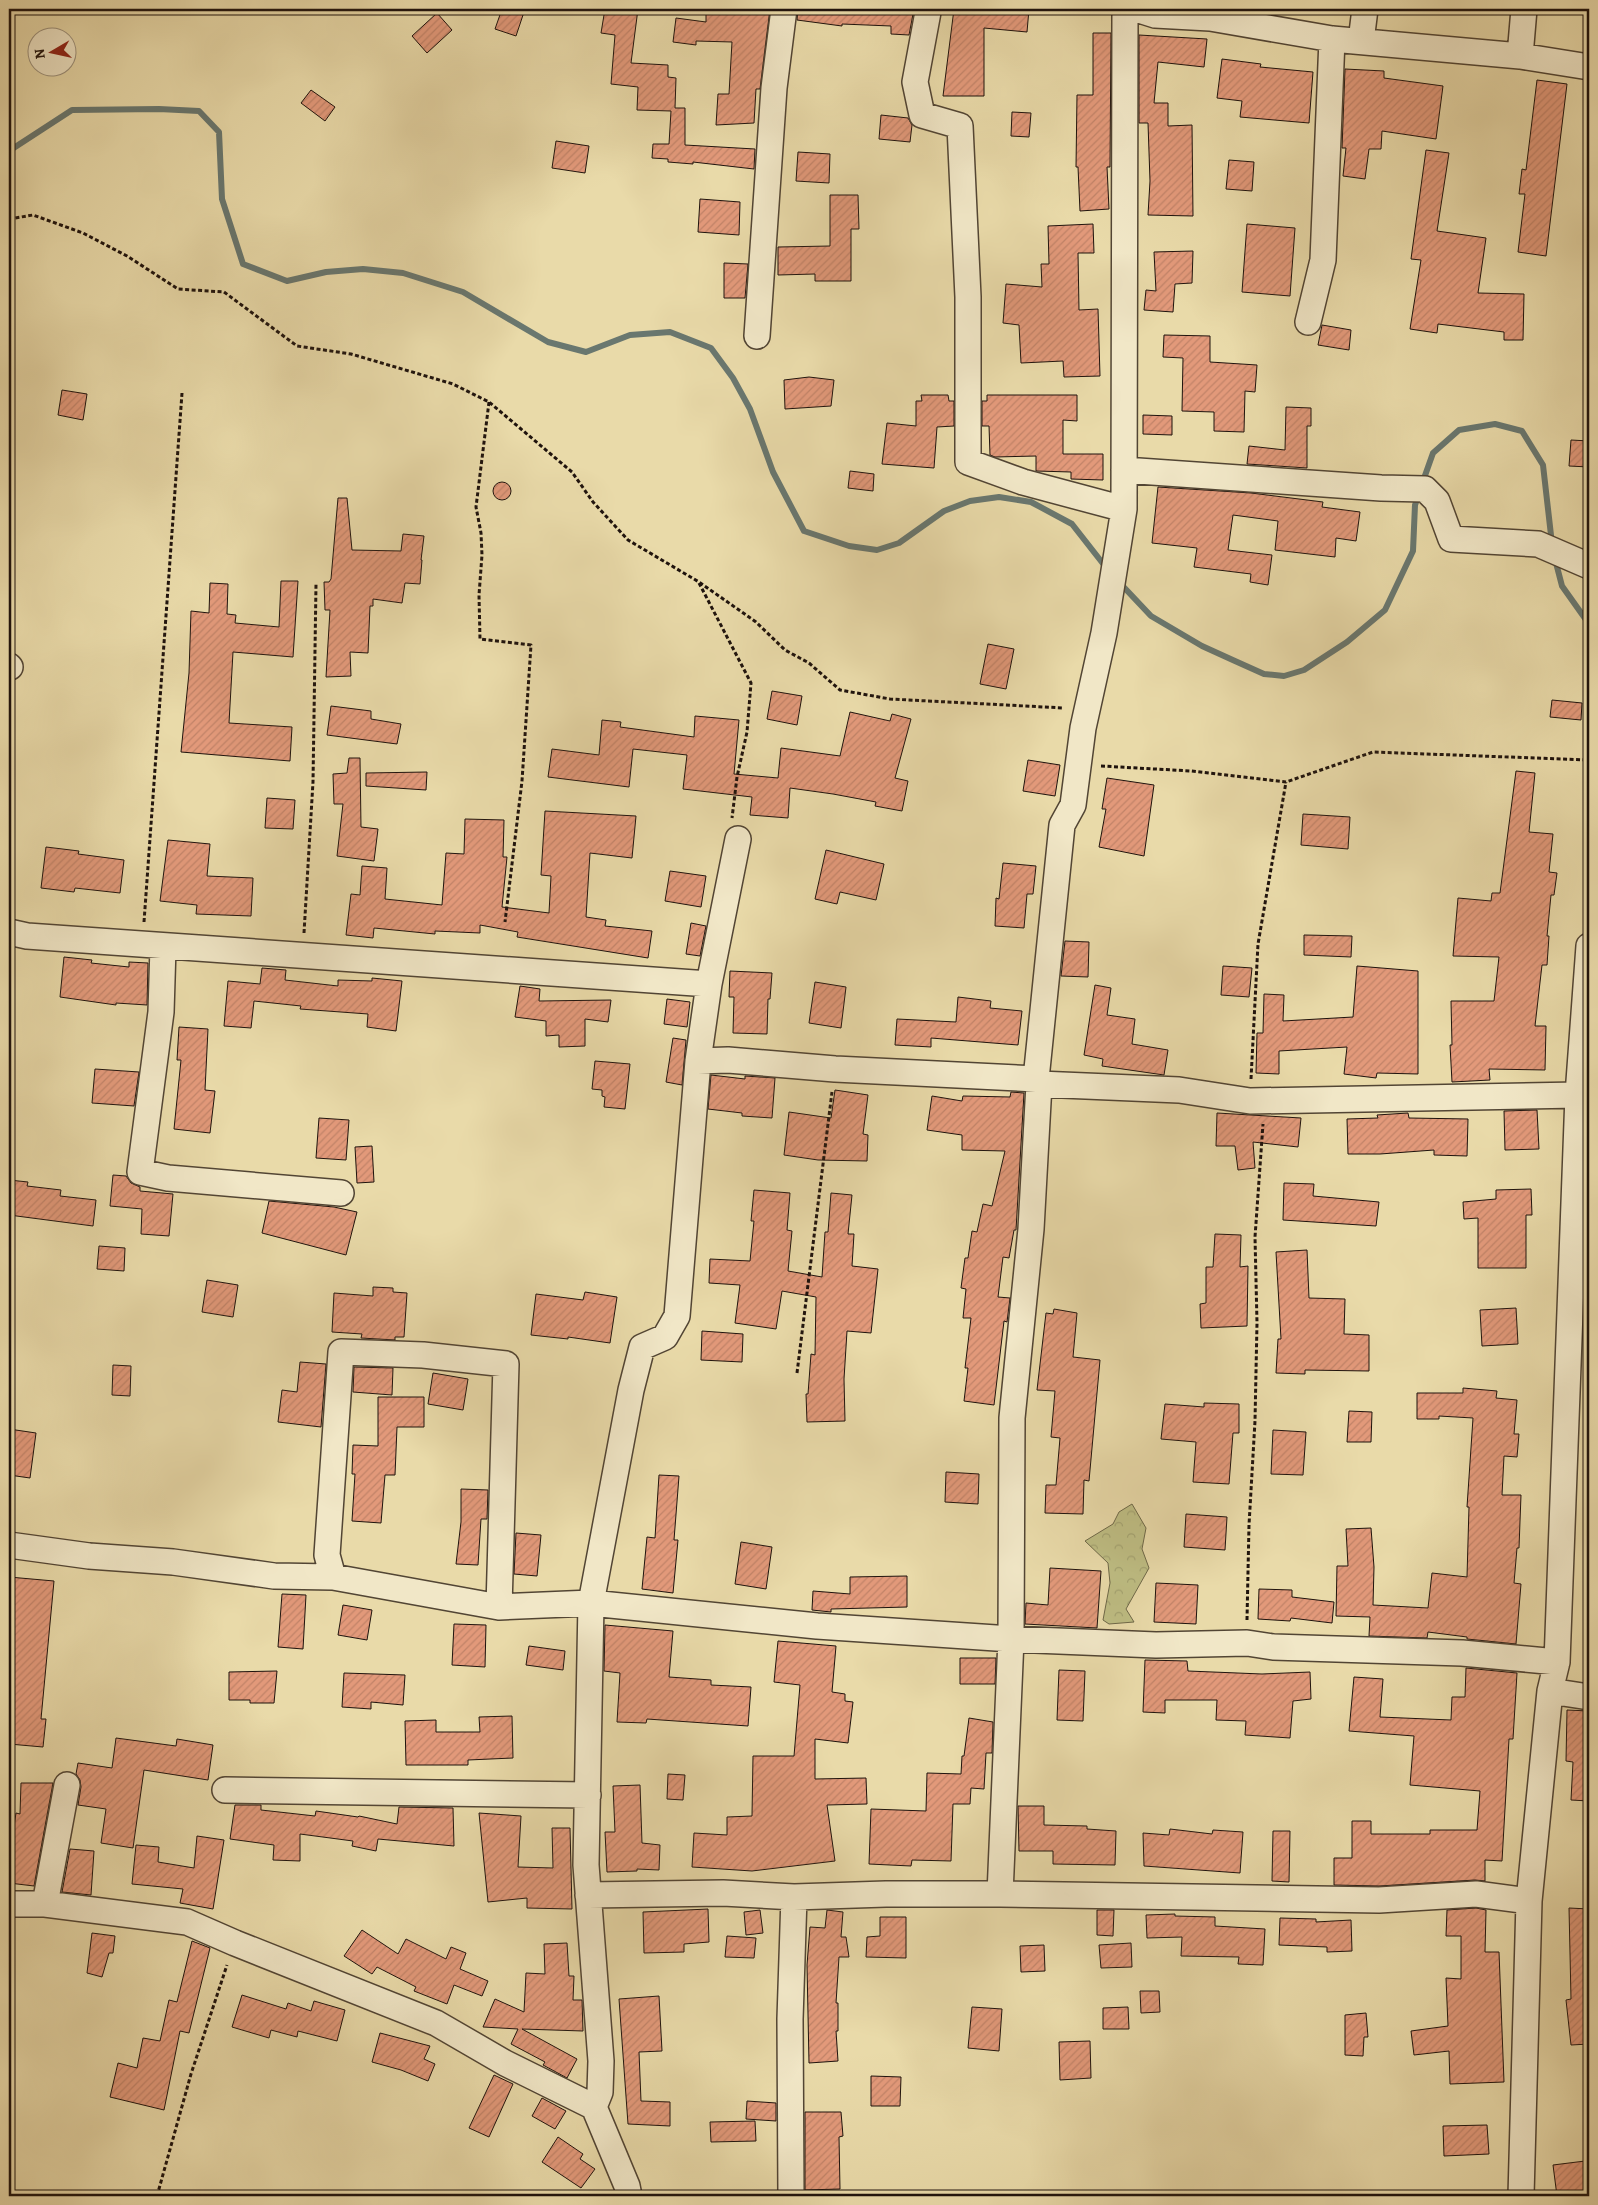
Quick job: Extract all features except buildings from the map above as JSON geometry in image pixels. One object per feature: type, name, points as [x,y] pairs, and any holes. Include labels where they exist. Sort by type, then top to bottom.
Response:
[{"type":"street","points":[[757,336],[774,88],[784,9]]},
{"type":"street","points":[[1000,1894],[1011,1639],[1012,1418],[1031,1229],[1037,1082],[1062,825],[1073,805],[1083,728],[1104,633],[1124,509],[1125,9]]},
{"type":"street","points":[[1136,9],[1155,15],[1211,14],[1332,39],[1520,56],[1589,68]]},
{"type":"street","points":[[1362,41],[1365,9]]},
{"type":"street","points":[[1520,56],[1524,9]]},
{"type":"street","points":[[928,12],[915,82],[922,115],[960,126],[968,297],[968,462],[1023,482],[1124,509]]},
{"type":"street","points":[[1308,322],[1322,260],[1332,39]]},
{"type":"street","points":[[1124,470],[1381,488],[1425,489],[1436,501],[1451,539],[1538,544],[1589,566]]},
{"type":"street","points":[[594,2108],[600,2092],[601,2061],[586,1865],[591,1603],[629,1398],[642,1347],[665,1337],[677,1316],[698,1061],[709,984],[738,840]]},
{"type":"street","points":[[9,932],[27,936],[152,946],[709,984]]},
{"type":"street","points":[[152,946],[161,1012],[140,1172],[168,1178],[341,1193]]},
{"type":"street","points":[[1521,2196],[1529,1901],[1550,1691],[1557,1662],[1578,1095],[1589,946]]},
{"type":"street","points":[[698,1061],[728,1060],[835,1069],[1179,1090],[1257,1101],[1578,1095]]},
{"type":"street","points":[[333,1577],[327,1555],[341,1352],[423,1355],[506,1364],[498,1607]]},
{"type":"street","points":[[9,1545],[89,1556],[173,1562],[274,1576],[333,1577],[498,1607],[591,1603],[817,1626],[1011,1639],[1156,1645],[1247,1643],[1273,1647],[1462,1653],[1557,1662]]},
{"type":"street","points":[[1550,1691],[1589,1697]]},
{"type":"street","points":[[45,1904],[67,1785]]},
{"type":"street","points":[[226,1790],[588,1795]]},
{"type":"street","points":[[588,1895],[723,1893],[794,1897],[886,1894],[1000,1894],[1379,1900],[1476,1894],[1529,1901]]},
{"type":"street","points":[[791,2196],[790,2019],[794,1897]]},
{"type":"street","points":[[9,1904],[45,1904],[187,1922],[436,2023],[505,2063],[594,2108],[627,2186],[629,2196]]},
{"type":"path","points":[[9,219],[33,215],[83,234],[127,256],[178,289],[224,292],[297,346],[351,354],[453,384],[489,402],[572,472],[593,502],[628,540],[699,582],[756,622],[785,650],[809,663],[840,690],[890,699],[1071,709],[1083,728]]},
{"type":"path","points":[[152,946],[170,586],[182,393]]},
{"type":"path","points":[[489,402],[476,507],[482,548],[480,639],[531,645],[522,781],[505,922]]},
{"type":"path","points":[[699,582],[751,683],[747,732],[737,777],[732,820],[738,840]]},
{"type":"path","points":[[302,956],[313,782],[316,584]]},
{"type":"path","points":[[1094,764],[1191,771],[1286,782],[1373,752],[1589,760]]},
{"type":"path","points":[[1247,1643],[1249,1525],[1256,1421],[1258,1323],[1255,1237],[1258,944],[1286,782]]},
{"type":"path","points":[[797,1373],[835,1069]]},
{"type":"path","points":[[157,2196],[191,2074],[235,1943]]},
{"type":"green space","points":[[1132,1504],[1146,1528],[1142,1549],[1149,1568],[1126,1609],[1134,1622],[1109,1624],[1103,1620],[1110,1583],[1108,1563],[1085,1541],[1113,1524],[1119,1512]]},
{"type":"waterway","points":[[9,151],[72,110],[159,109],[199,111],[219,132],[222,199],[243,264],[287,281],[326,272],[363,269],[403,273],[463,292],[548,342],[586,352],[630,335],[670,332],[711,348],[733,378],[750,409],[773,472],[804,531],[849,546],[877,550],[899,543],[944,511],[970,501],[999,497],[1031,502],[1072,524],[1108,570]]},
{"type":"waterway","points":[[1422,484],[1433,453],[1459,430],[1495,424],[1522,431],[1543,465],[1552,544]]},
{"type":"waterway","points":[[1118,581],[1151,616],[1202,646],[1264,674],[1284,676],[1304,670],[1347,642],[1385,610],[1413,551],[1415,505],[1419,494]]},
{"type":"waterway","points":[[1555,559],[1562,586],[1589,624]]}]
